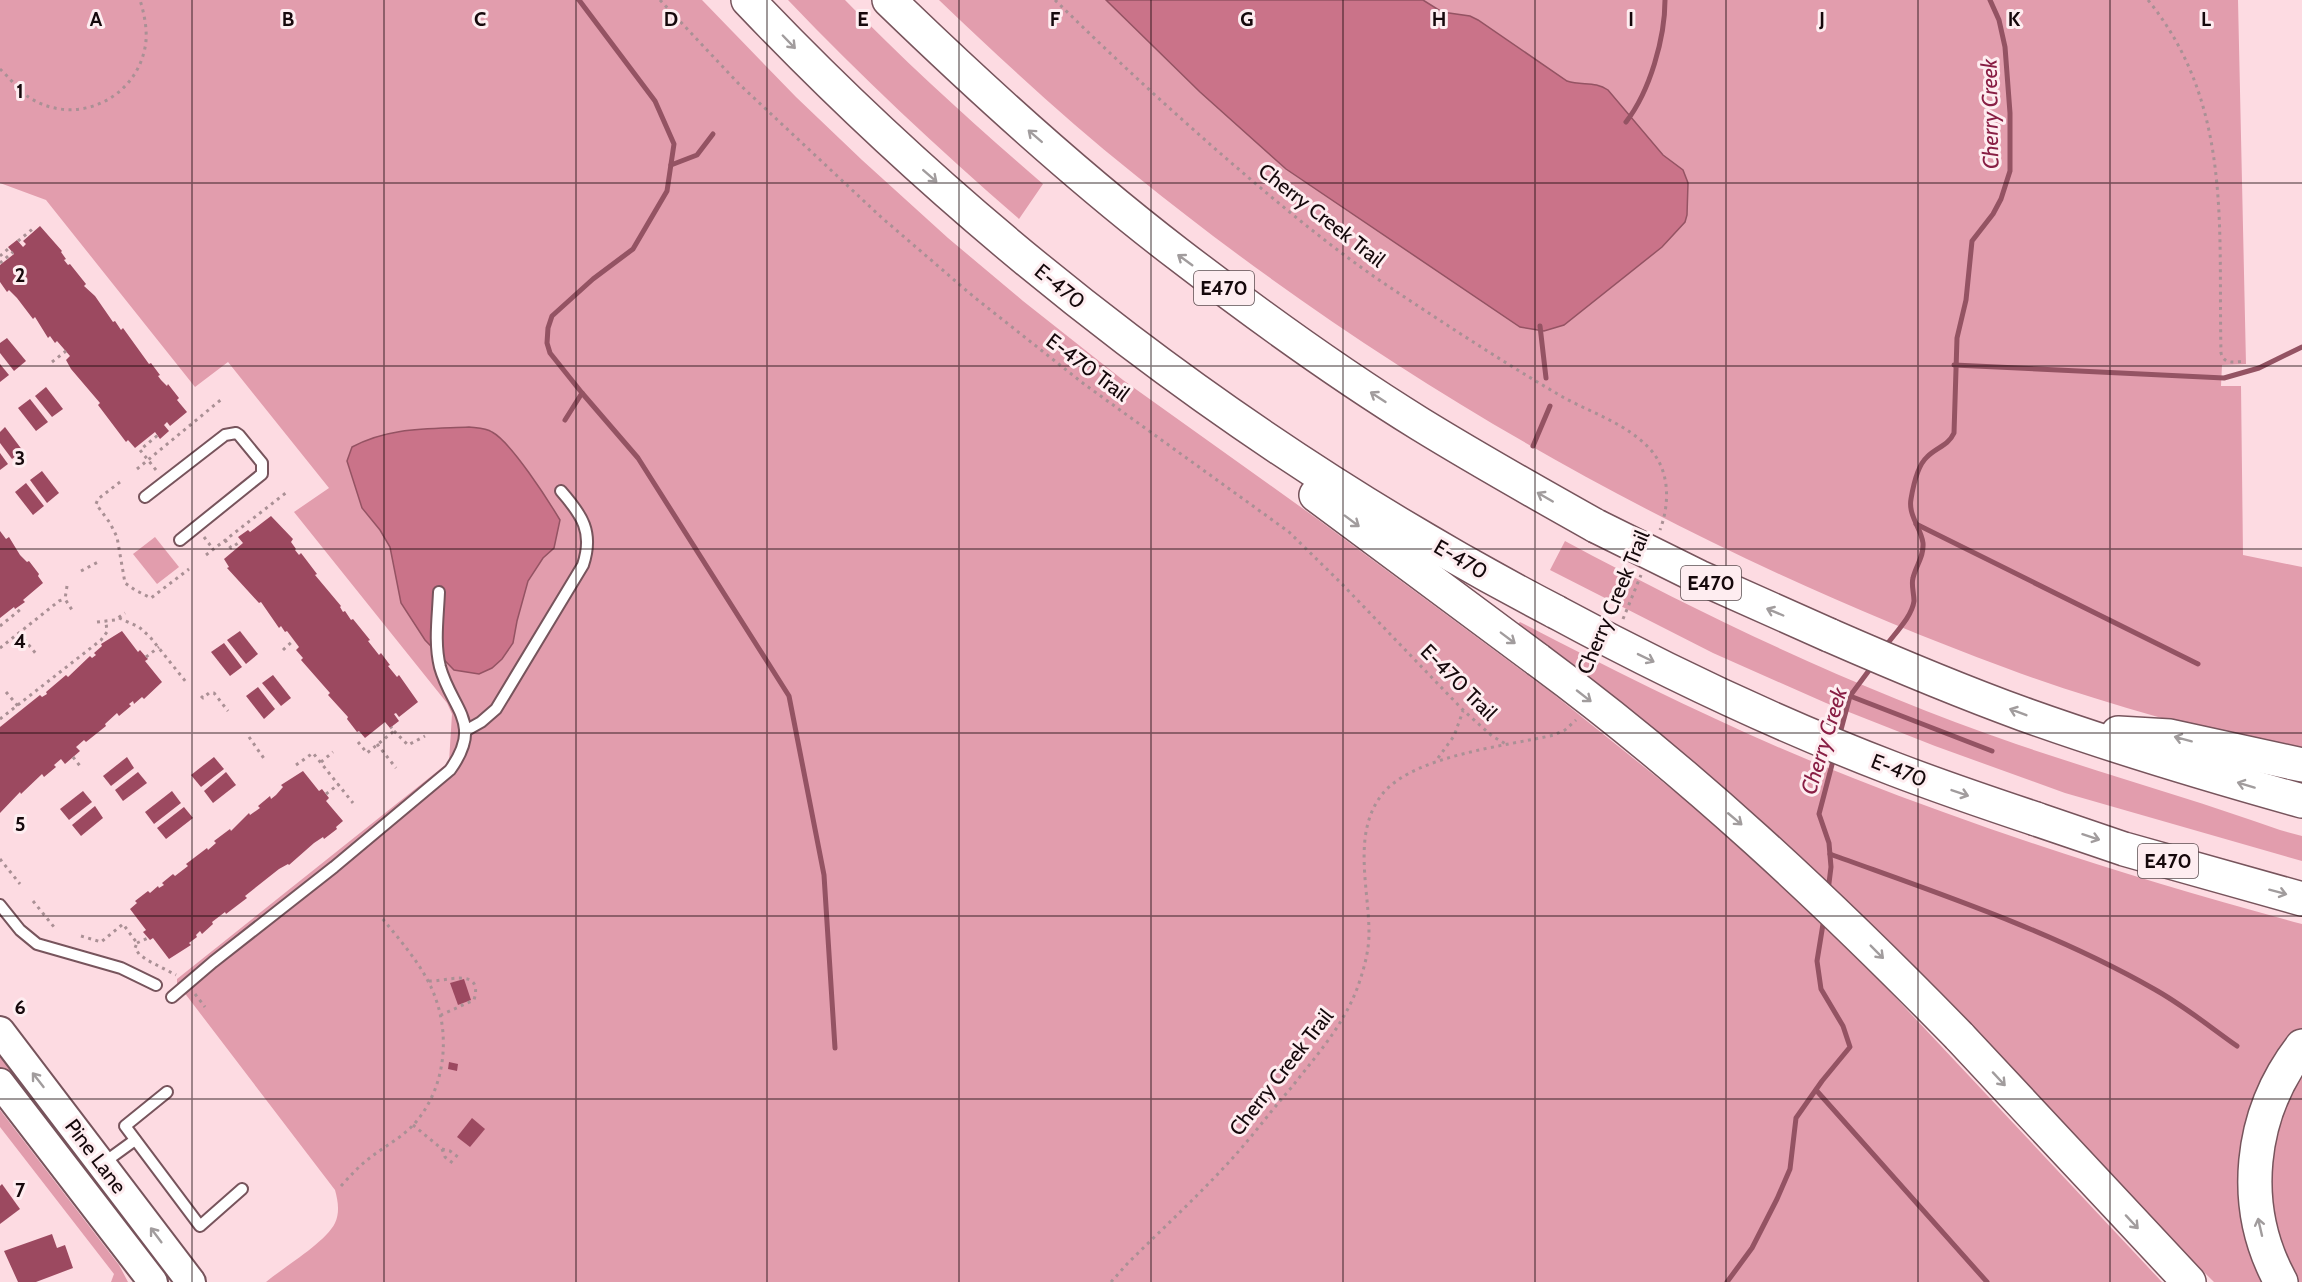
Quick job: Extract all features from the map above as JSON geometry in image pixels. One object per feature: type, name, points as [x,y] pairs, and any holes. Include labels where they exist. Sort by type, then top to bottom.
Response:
[{"type":"highway","name":"E-470","points":[[748,0],[892,142],[1009,244],[1096,314],[1211,399],[1319,473],[1436,545],[1556,612],[1694,682],[1808,734],[1905,773],[2124,849],[2302,899]]},
{"type":"highway","name":"E470","points":[[889,0],[1053,152],[1177,253],[1290,336],[1401,411],[1499,471],[1596,526],[1700,578],[1888,661],[2073,731],[2302,801]]},
{"type":"highway","points":[[1096,314],[1126,356],[1538,660],[1679,772],[1752,835],[1839,915],[1959,1036],[2189,1282]]},
{"type":"highway","points":[[2073,731],[2170,736],[2302,765]]},
{"type":"highway","points":[[2281,1282],[2269,1258],[2259,1225],[2254,1191],[2256,1159],[2259,1135],[2268,1104],[2287,1067],[2302,1046]]},
{"type":"main road","name":"Pine Lane","points":[[0,1031],[191,1282]]},
{"type":"main road","name":"Pine Lane","points":[[0,1083],[153,1282]]},
{"type":"lane","points":[[145,497],[225,435],[236,433],[239,435],[262,464],[262,474],[180,540]]},
{"type":"lane","points":[[465,731],[481,722],[496,709],[583,565],[588,551],[588,534],[575,507],[561,491]]},
{"type":"lane","points":[[172,997],[450,770],[464,744],[465,731],[462,711],[446,683],[438,653],[439,592]]},
{"type":"lane","points":[[0,905],[20,930],[37,944],[121,968],[156,985]]},
{"type":"lane","points":[[167,1092],[125,1126],[200,1226],[242,1189]]},
{"type":"lane","points":[[102,1164],[135,1140]]},
{"type":"path","points":[[0,69],[30,98],[51,106],[74,110],[102,104],[122,90],[142,59],[146,31],[140,0]]},
{"type":"path","name":"E-470 Trail","points":[[660,0],[738,83],[881,217],[945,273],[1084,384],[1289,531],[1464,711],[1492,736],[1508,745]]},
{"type":"path","name":"Cherry Creek Trail","points":[[1055,0],[1189,126],[1289,213],[1330,245],[1385,284],[1548,388],[1635,435],[1658,458],[1665,476],[1666,505],[1657,538]]},
{"type":"path","points":[[2148,0],[2179,45],[2193,73],[2203,101],[2214,157],[2218,199],[2221,353],[2226,361],[2245,361]]},
{"type":"path","points":[[18,241],[35,227]]},
{"type":"path","points":[[0,255],[9,248]]},
{"type":"path","points":[[0,263],[13,252]]},
{"type":"path","points":[[52,362],[66,351]]},
{"type":"path","points":[[136,469],[223,398]]},
{"type":"path","points":[[158,435],[140,450],[158,473]]},
{"type":"path","points":[[120,482],[98,499],[96,504],[114,530],[125,582],[134,591],[152,598],[189,568]]},
{"type":"path","points":[[206,555],[286,492]]},
{"type":"path","points":[[203,536],[213,549]]},
{"type":"path","points":[[225,540],[231,548],[241,540]]},
{"type":"path","points":[[81,571],[99,562]]},
{"type":"path","name":"Cherry Creek Trail","points":[[1620,625],[1645,567]]},
{"type":"path","points":[[67,586],[65,598],[72,610]]},
{"type":"path","points":[[0,648],[65,598]]},
{"type":"path","points":[[0,627],[21,609],[19,607]]},
{"type":"path","points":[[97,622],[119,618],[125,613]]},
{"type":"path","points":[[119,618],[139,627],[159,647],[186,682]]},
{"type":"path","points":[[0,719],[101,640],[106,632],[106,622]]},
{"type":"path","points":[[19,633],[37,655]]},
{"type":"path","points":[[283,650],[294,640]]},
{"type":"path","points":[[146,657],[159,647]]},
{"type":"path","points":[[6,692],[18,706]]},
{"type":"path","points":[[201,696],[203,698],[209,693],[214,693],[228,711]]},
{"type":"path","points":[[1437,759],[1454,736],[1464,711]]},
{"type":"path","name":"Cherry Creek Trail","points":[[1112,1282],[1127,1264],[1229,1162],[1338,1027],[1358,987],[1368,944],[1363,865],[1371,812],[1381,796],[1393,783],[1437,759],[1559,732],[1570,726],[1581,714]]},
{"type":"path","points":[[358,742],[367,753],[393,729],[408,745],[425,736]]},
{"type":"path","points":[[249,737],[265,760]]},
{"type":"path","points":[[377,744],[396,768]]},
{"type":"path","points":[[321,762],[333,752]]},
{"type":"path","points":[[296,765],[313,753],[353,803]]},
{"type":"path","points":[[73,757],[80,766]]},
{"type":"path","points":[[326,794],[339,784]]},
{"type":"path","points":[[0,859],[20,884]]},
{"type":"path","points":[[33,901],[54,927]]},
{"type":"path","points":[[341,1186],[368,1159],[413,1125],[429,1104],[439,1080],[443,1042],[441,1015],[428,981],[382,918]]},
{"type":"path","points":[[81,936],[101,942],[123,924],[136,943],[135,948],[139,954],[180,977],[205,1007]]},
{"type":"path","points":[[136,943],[148,938]]},
{"type":"path","points":[[428,981],[462,977],[470,981],[474,987],[474,1000],[441,1015]]},
{"type":"path","points":[[413,1125],[442,1149],[458,1157]]},
{"type":"path","points":[[442,1149],[445,1157],[454,1164]]},
{"type":"shaded area","points":[[0,0],[702,0],[796,97],[862,160],[948,238],[1023,301],[1123,380],[1316,518],[1552,693],[1699,811],[1790,894],[1882,983],[2162,1282],[266,1282],[314,1246],[330,1230],[338,1215],[335,1190],[177,983],[177,979],[449,762],[452,714],[447,703],[294,512],[329,488],[228,362],[195,387],[46,200],[0,183]]},
{"type":"shaded area","points":[[788,0],[845,0],[942,94],[1043,184],[1019,219],[901,112]]},
{"type":"shaded area","points":[[939,0],[2238,0],[2246,364],[2222,365],[2221,386],[2241,386],[2243,555],[2302,567],[2302,756],[2153,715],[2042,681],[1889,622],[1774,572],[1550,457],[1441,392],[1336,324],[1233,251],[1084,132]]},
{"type":"shaded area","points":[[1106,0],[1423,0],[1442,12],[1470,16],[1567,81],[1603,87],[1608,90],[1663,155],[1683,170],[1688,183],[1685,222],[1662,247],[1564,325],[1544,331],[1520,327],[1286,169],[1200,92]]},
{"type":"shaded area","points":[[469,427],[492,432],[509,447],[529,472],[560,520],[554,548],[543,558],[528,581],[513,643],[502,659],[492,668],[479,674],[454,670],[425,640],[401,603],[390,547],[362,508],[347,461],[352,447],[366,440],[394,432]]},
{"type":"shaded area","points":[[155,537],[179,567],[157,584],[133,554]]},
{"type":"shaded area","points":[[1565,541],[1786,652],[1900,700],[2016,744],[2302,836],[2302,861],[2065,793],[1935,746],[1826,703],[1713,653],[1550,570]]},
{"type":"shaded area","points":[[1520,622],[1684,704],[1768,743],[1853,778],[1964,820],[2076,857],[2302,924],[2302,1032],[2274,1069],[2270,1282],[2214,1282],[2087,1157],[1516,626]]},
{"type":"shaded area","points":[[0,1050],[58,1130],[0,1068]]},
{"type":"shaded area","points":[[2302,1064],[2302,1282],[2293,1282],[2283,1260],[2266,1166],[2294,1077]]},
{"type":"shaded area","points":[[0,1110],[119,1265],[128,1282],[111,1282],[114,1274],[0,1127]]},
{"type":"building","points":[[40,226],[62,251],[66,259],[64,260],[86,284],[84,286],[95,296],[113,322],[115,321],[121,330],[123,328],[149,364],[151,363],[160,375],[158,376],[161,380],[167,386],[168,384],[179,398],[177,400],[187,412],[170,426],[167,422],[164,425],[169,431],[160,439],[155,432],[135,448],[128,440],[126,442],[98,405],[100,403],[71,369],[66,360],[70,356],[57,341],[55,343],[50,336],[48,338],[35,317],[33,319],[17,298],[9,290],[7,292],[0,282],[0,265],[14,254],[8,247],[17,240],[23,247],[26,244],[23,241]]},
{"type":"building","points":[[7,338],[26,361],[14,371],[0,353],[0,343]]},
{"type":"building","points":[[0,364],[9,375],[0,382]]},
{"type":"building","points":[[46,387],[63,409],[52,417],[35,396]]},
{"type":"building","points":[[30,399],[48,422],[36,431],[18,408]]},
{"type":"building","points":[[5,427],[23,451],[12,459],[0,443],[0,432]]},
{"type":"building","points":[[0,453],[8,464],[0,470]]},
{"type":"building","points":[[42,471],[59,493],[47,503],[30,480]]},
{"type":"building","points":[[26,483],[44,506],[33,515],[15,492]]},
{"type":"building","points":[[271,516],[293,539],[291,542],[295,550],[299,555],[301,553],[317,574],[315,575],[341,606],[343,612],[345,611],[351,620],[353,619],[418,702],[399,717],[396,713],[394,714],[399,721],[390,728],[385,722],[365,738],[359,731],[357,732],[347,719],[348,717],[328,695],[330,693],[301,660],[303,658],[296,650],[299,647],[287,631],[285,632],[281,626],[279,628],[261,602],[259,603],[227,568],[229,567],[224,559],[243,543],[238,537],[248,530],[250,532]]},
{"type":"building","points":[[0,531],[6,539],[9,537],[20,555],[27,562],[29,561],[43,583],[23,600],[25,602],[0,618]]},
{"type":"building","points":[[122,631],[138,652],[140,650],[148,659],[145,661],[162,682],[144,699],[142,697],[134,704],[133,701],[129,704],[131,706],[119,716],[117,713],[105,724],[106,726],[76,747],[80,751],[65,764],[61,759],[54,765],[56,767],[44,777],[42,774],[21,794],[20,792],[0,813],[0,727],[40,695],[42,697],[47,694],[46,692],[66,675],[68,677],[90,656],[92,658],[96,655],[94,653],[102,646],[101,644]]},
{"type":"building","points":[[240,631],[258,654],[246,664],[227,640]]},
{"type":"building","points":[[224,643],[242,667],[230,676],[211,652]]},
{"type":"building","points":[[273,675],[291,698],[281,706],[262,683]]},
{"type":"building","points":[[258,687],[275,709],[264,719],[246,696]]},
{"type":"building","points":[[127,757],[134,768],[111,786],[103,776]]},
{"type":"building","points":[[214,757],[224,769],[201,787],[191,775]]},
{"type":"building","points":[[303,771],[319,791],[322,789],[329,798],[326,801],[343,821],[336,827],[337,829],[314,843],[289,865],[279,869],[245,896],[247,898],[212,922],[213,924],[202,934],[200,931],[197,937],[189,943],[191,945],[169,959],[153,938],[150,940],[143,932],[146,930],[130,909],[137,903],[135,901],[148,891],[150,893],[158,886],[159,888],[164,885],[162,883],[188,866],[186,864],[207,848],[208,850],[216,843],[214,841],[230,829],[231,831],[249,813],[250,815],[260,808],[258,806],[270,796],[271,799],[276,795],[283,787],[281,785]]},
{"type":"building","points":[[138,772],[147,783],[123,801],[115,790]]},
{"type":"building","points":[[226,772],[236,785],[213,803],[204,791]]},
{"type":"building","points":[[83,791],[92,802],[69,820],[60,809]]},
{"type":"building","points":[[172,791],[181,803],[154,824],[145,812]]},
{"type":"building","points":[[95,806],[103,818],[81,836],[72,825]]},
{"type":"building","points":[[184,807],[193,818],[166,839],[157,828]]},
{"type":"building","points":[[464,979],[471,1000],[458,1005],[450,983]]},
{"type":"building","points":[[449,1062],[458,1064],[457,1071],[448,1069]]},
{"type":"building","points":[[472,1118],[485,1129],[470,1147],[457,1137]]},
{"type":"building","points":[[2,1184],[20,1209],[0,1224],[0,1186]]},
{"type":"building","points":[[52,1234],[57,1248],[65,1245],[73,1268],[36,1282],[18,1282],[4,1251]]},
{"type":"waterway","points":[[579,0],[655,101],[674,144],[667,191],[633,249],[593,279],[552,316],[547,343],[550,353],[638,458],[789,696],[824,875],[835,1048]]},
{"type":"waterway","points":[[1626,122],[1649,80],[1659,47],[1665,0]]},
{"type":"waterway","name":"Cherry Creek","points":[[1885,647],[1913,607],[1912,581],[1923,548],[1922,537],[1911,505],[1916,476],[1924,461],[1949,441],[1954,433],[1957,338],[1966,300],[1972,241],[1993,214],[2001,199],[2010,171],[2010,113],[2005,47],[1999,20],[1990,0]]},
{"type":"waterway","points":[[671,165],[697,155],[713,134]]},
{"type":"waterway","points":[[1540,326],[1546,378]]},
{"type":"waterway","points":[[1954,365],[2224,378],[2259,368],[2302,347]]},
{"type":"waterway","points":[[565,420],[582,393]]},
{"type":"waterway","points":[[1533,446],[1550,406]]},
{"type":"waterway","points":[[1916,524],[2198,664]]},
{"type":"waterway","name":"Cherry Creek","points":[[1839,737],[1850,696],[1873,665]]},
{"type":"waterway","points":[[1850,696],[1992,751]]},
{"type":"waterway","name":"Cherry Creek","points":[[1828,891],[1831,867],[1829,843],[1819,814],[1834,757]]},
{"type":"waterway","points":[[1830,854],[1954,899],[2076,949],[2165,995],[2237,1046]]},
{"type":"waterway","name":"Cherry Creek","points":[[1727,1282],[1752,1248],[1790,1169],[1796,1118],[1850,1047],[1843,1026],[1821,989],[1817,961],[1824,918]]},
{"type":"waterway","points":[[1816,1090],[1987,1282]]}]
